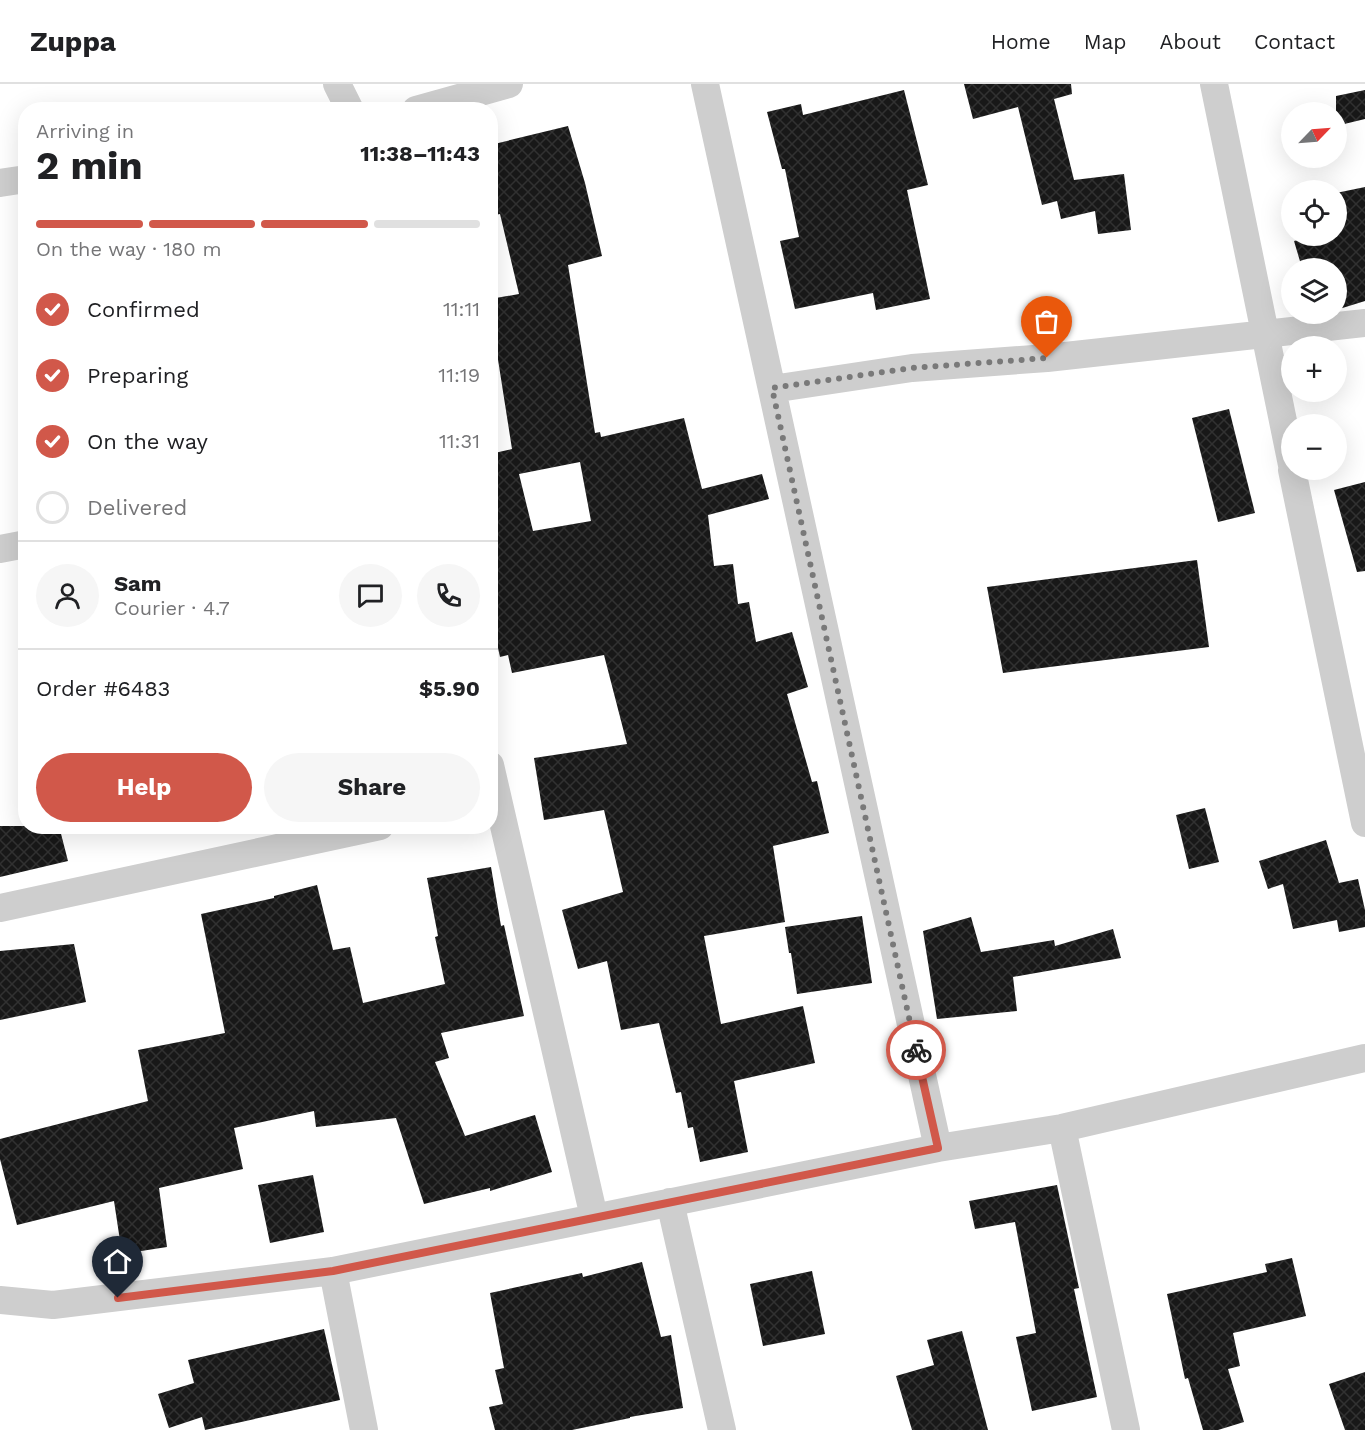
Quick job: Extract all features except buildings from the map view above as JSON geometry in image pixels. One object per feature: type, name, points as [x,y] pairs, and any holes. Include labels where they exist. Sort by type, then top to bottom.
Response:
[{"type":"street","points":[[337,84],[346,102]]},
{"type":"street","points":[[444,102],[508,84]]},
{"type":"street","points":[[705,84],[938,1148]]},
{"type":"street","points":[[1214,84],[1281,414]]},
{"type":"street","points":[[0,183],[18,180]]},
{"type":"street","points":[[772,388],[912,368],[1047,358],[1365,323]]},
{"type":"street","points":[[1294,480],[1365,823]]},
{"type":"street","points":[[0,549],[18,546]]},
{"type":"street","points":[[498,819],[594,1217]]},
{"type":"street","points":[[0,908],[343,834]]},
{"type":"street","points":[[0,1300],[53,1305],[333,1271],[938,1148],[1062,1128],[1365,1058]]},
{"type":"street","points":[[1062,1128],[1126,1430]]},
{"type":"street","points":[[670,1202],[722,1430]]},
{"type":"street","points":[[333,1271],[364,1430]]},
{"type":"way so far","points":[[916,1050],[772,388],[912,368],[1047,358]]},
{"type":"route","points":[[118,1298],[333,1271],[938,1148],[916,1050]]}]
